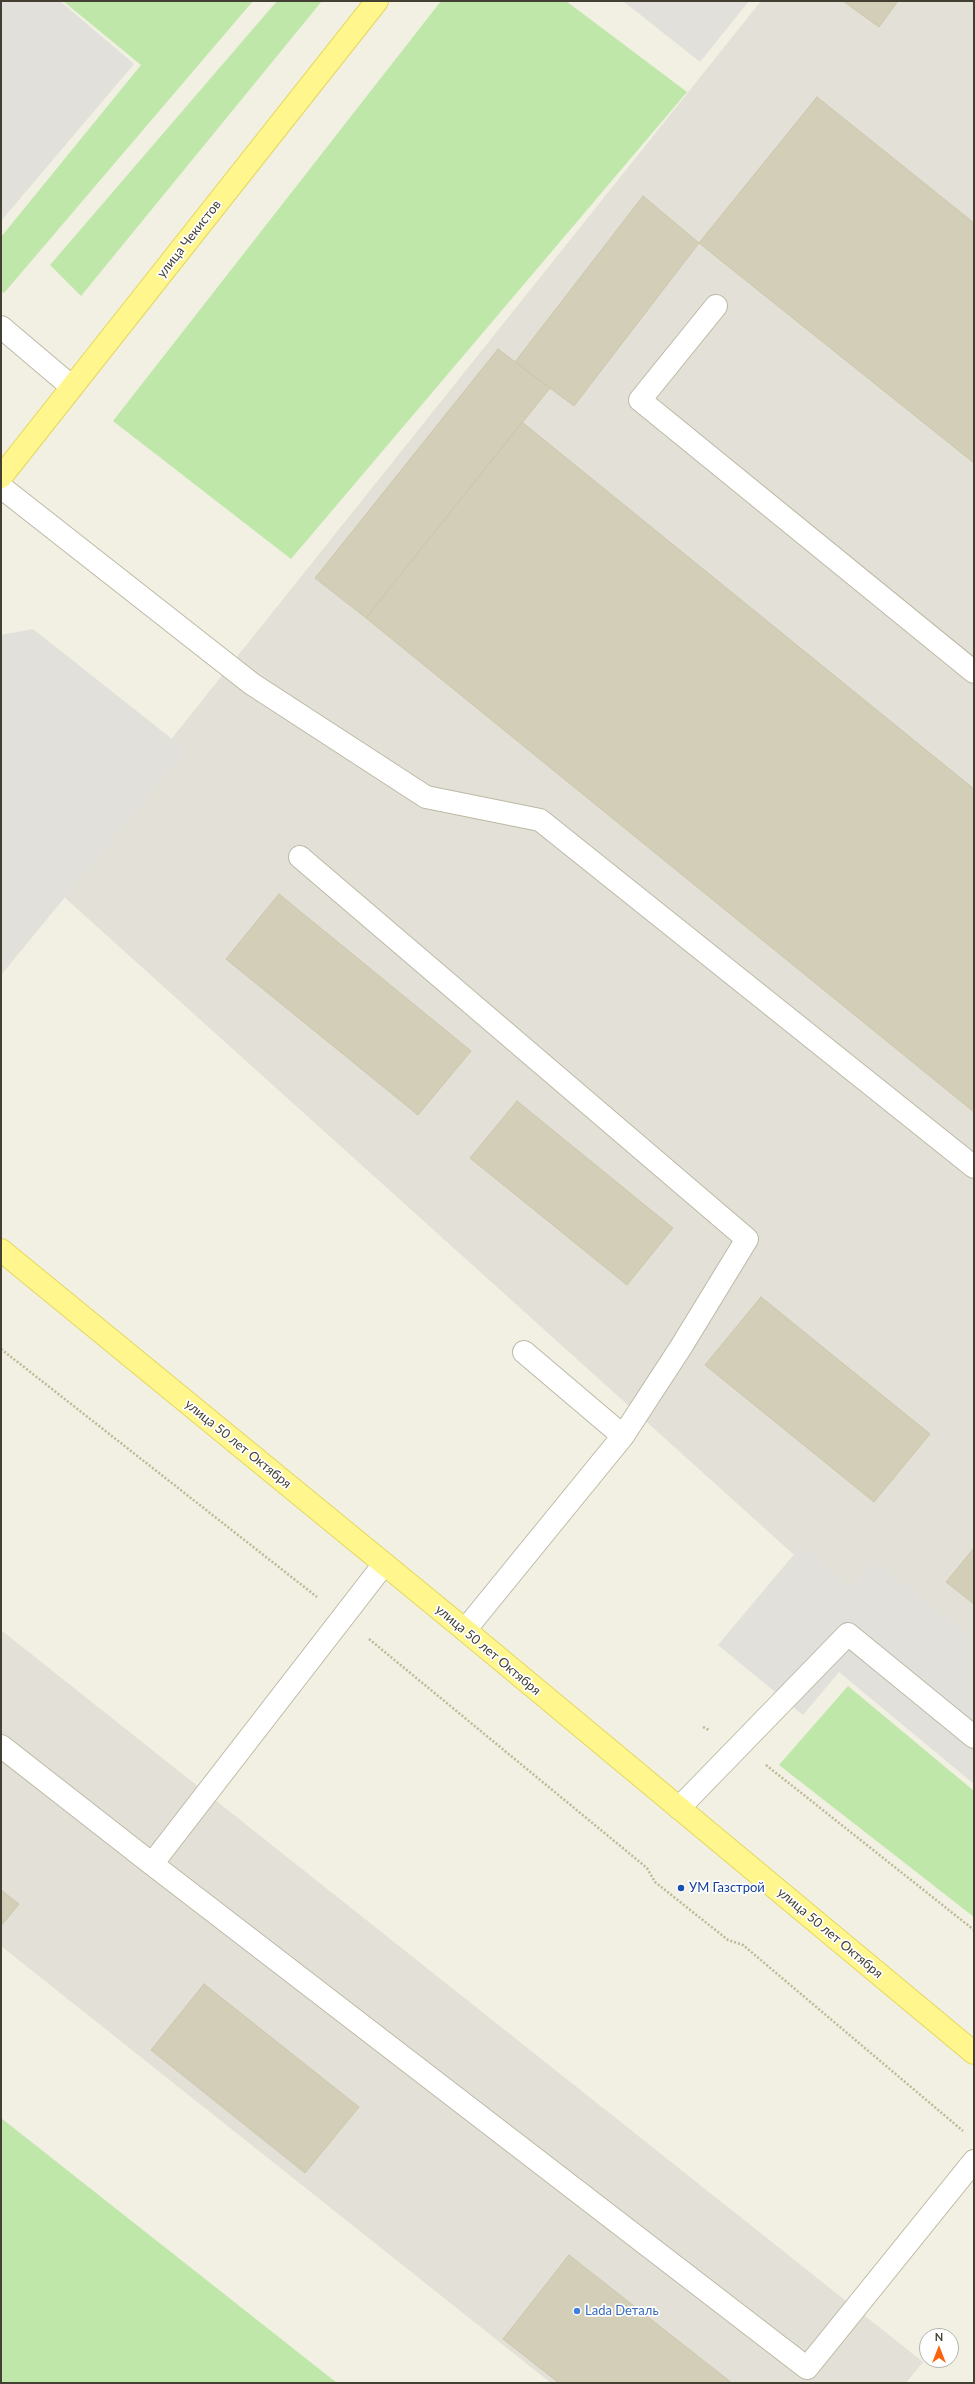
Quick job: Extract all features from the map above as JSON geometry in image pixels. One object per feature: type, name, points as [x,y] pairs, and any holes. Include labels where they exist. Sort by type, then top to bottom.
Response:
[{"type":"main road","name":"улица Чекистов","points":[[1,477],[377,1]]},
{"type":"main road","name":"улица 50 лет Октября","points":[[1,1250],[465,1630],[974,2053]]},
{"type":"lane","points":[[716,306],[640,400],[974,672]]},
{"type":"lane","points":[[1,327],[72,387]]},
{"type":"lane","points":[[1,487],[252,684],[426,797],[540,820],[974,1167]]},
{"type":"lane","points":[[300,857],[747,1240],[682,1347],[623,1436],[465,1630]]},
{"type":"lane","points":[[524,1352],[623,1436]]},
{"type":"lane","points":[[152,1864],[384,1564]]},
{"type":"lane","points":[[679,1808],[848,1634],[974,1737]]},
{"type":"lane","points":[[1,1746],[807,2368],[974,2161]]},
{"type":"path","points":[[1,1349],[343,1617],[647,1868],[655,1882],[728,1940],[743,1945],[968,2135]]},
{"type":"path","points":[[703,1727],[740,1745],[974,1930]]},
{"type":"shaded area","points":[[1,1],[60,1],[134,64],[1,221]]},
{"type":"shaded area","points":[[623,1],[749,1],[700,62]]},
{"type":"shaded area","points":[[761,1],[974,1],[974,1717],[53,887]]},
{"type":"shaded area","points":[[33,629],[186,750],[1,975],[1,635]]},
{"type":"shaded area","points":[[801,1546],[852,1589],[875,1561],[974,1640],[974,1784],[839,1672],[803,1715],[718,1645]]},
{"type":"shaded area","points":[[1,1630],[919,2359],[919,2367],[906,2383],[551,2383],[1,1946]]},
{"type":"green space","points":[[63,1],[253,1],[4,293],[1,291],[1,237],[141,65]]},
{"type":"green space","points":[[277,1],[322,1],[81,296],[50,265]]},
{"type":"green space","points":[[441,1],[566,1],[687,92],[291,559],[113,421]]},
{"type":"green space","points":[[848,1686],[974,1791],[974,1917],[779,1765]]},
{"type":"green space","points":[[1,2118],[337,2383],[1,2383]]},
{"type":"building","points":[[843,1],[898,1],[879,27]]},
{"type":"building","points":[[817,97],[974,223],[974,463],[699,243]]},
{"type":"building","points":[[643,196],[699,243],[574,406],[515,362]]},
{"type":"building","points":[[498,349],[550,388],[366,618],[315,578]]},
{"type":"building","points":[[522,422],[974,789],[974,1112],[366,618]]},
{"type":"building","points":[[279,894],[471,1051],[418,1115],[226,959]]},
{"type":"building","points":[[517,1101],[673,1228],[627,1285],[470,1158]]},
{"type":"building","points":[[761,1297],[930,1434],[874,1502],[705,1365]]},
{"type":"building","points":[[974,1548],[974,1604],[946,1582]]},
{"type":"building","points":[[1,1890],[19,1904],[1,1926]]},
{"type":"building","points":[[204,1984],[359,2107],[305,2173],[151,2050]]},
{"type":"building","points":[[569,2255],[732,2383],[559,2383],[503,2339]]},
{"type":"place","name":"УМ Газстрой","points":[[681,1888]]},
{"type":"place","name":"Lada Dеталь","points":[[577,2311]]}]
